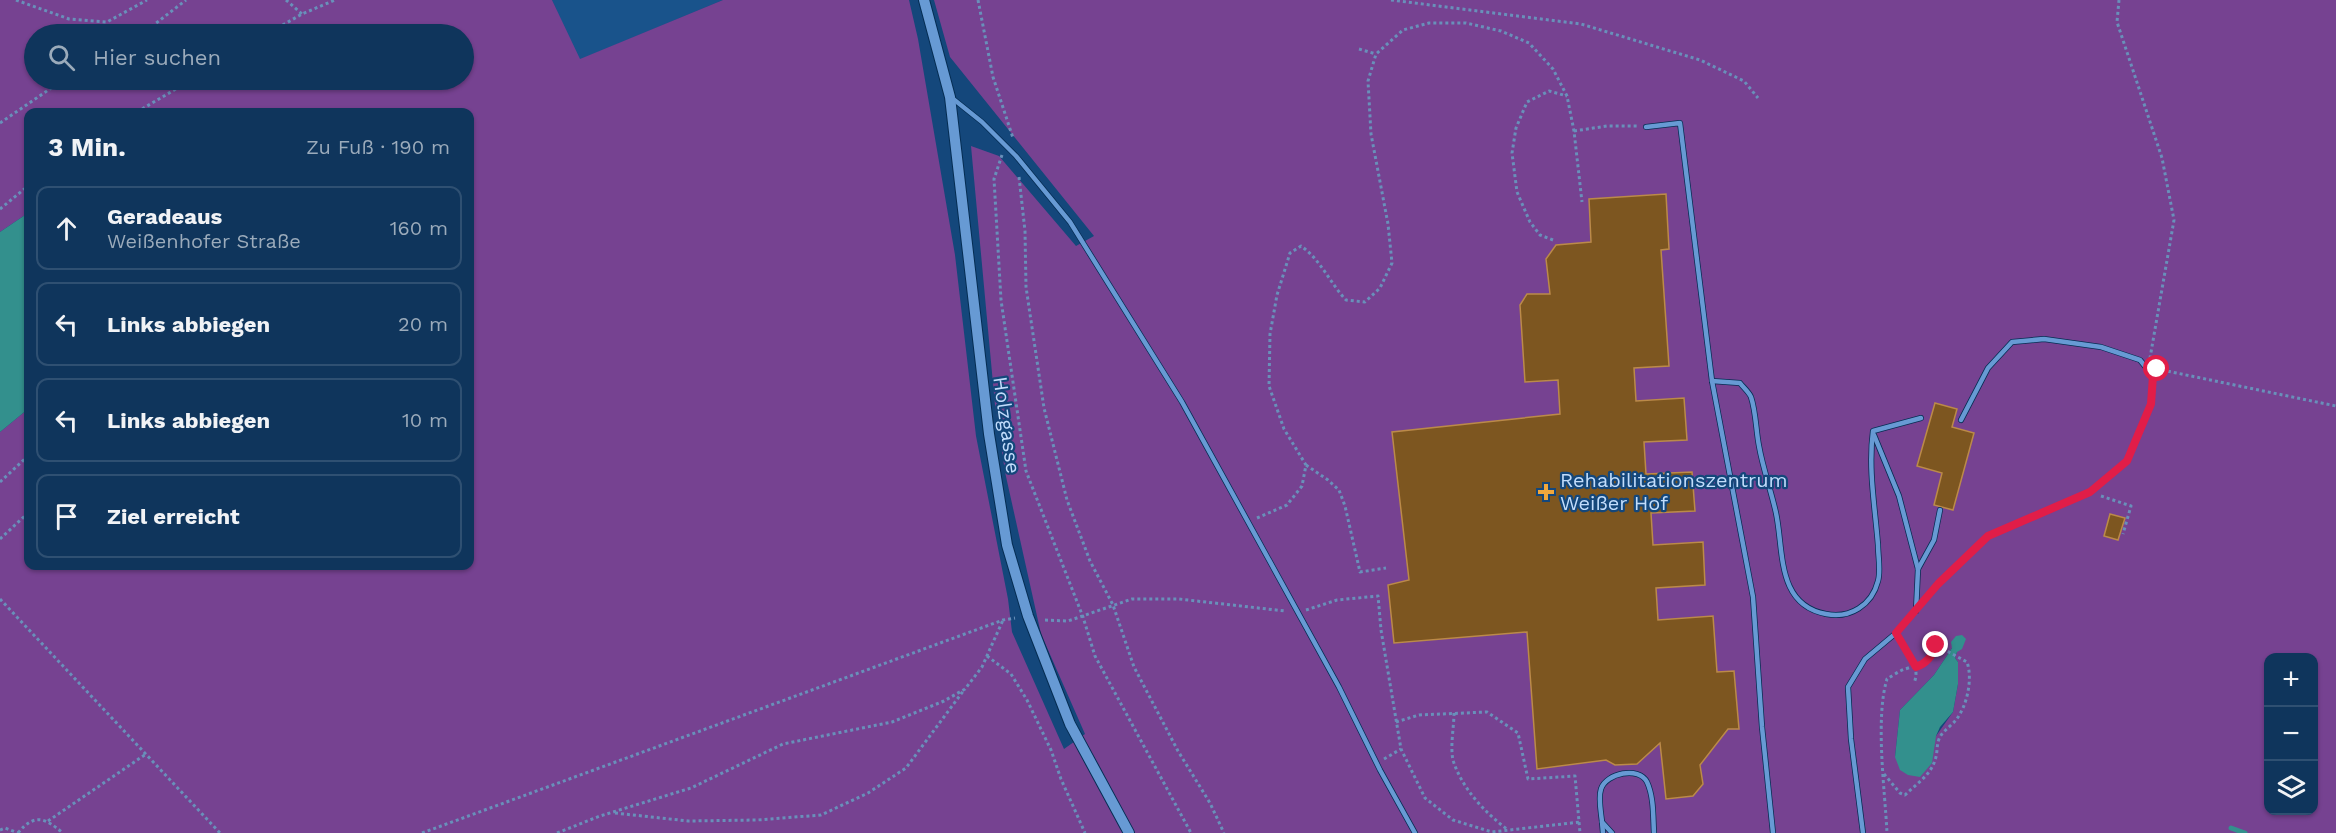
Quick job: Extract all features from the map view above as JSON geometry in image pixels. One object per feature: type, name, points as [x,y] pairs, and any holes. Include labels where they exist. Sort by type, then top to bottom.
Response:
[{"type":"street","name":"Holzgasse","points":[[924,0],[950,97],[989,434],[1007,545],[1028,616],[1070,724],[1129,833]]},
{"type":"lane","points":[[950,97],[982,122],[1016,156],[1070,222],[1182,402],[1339,687],[1377,764],[1415,833]]},
{"type":"lane","points":[[1646,127],[1680,123],[1712,381],[1753,597],[1762,727],[1773,833]]},
{"type":"lane","points":[[1863,833],[1851,739],[1848,687],[1866,659],[1896,633],[1938,584],[1988,536],[2090,492],[2127,461],[2151,404],[2153,376],[2140,360],[2101,346],[2044,339],[2012,342],[1988,368],[1961,420]]},
{"type":"lane","points":[[1712,381],[1740,383],[1751,395],[1759,448],[1777,515],[1782,566],[1792,592],[1810,609],[1826,614],[1844,616],[1861,608],[1872,597],[1879,579],[1870,457],[1873,431]]},
{"type":"lane","points":[[1873,431],[1921,418]]},
{"type":"lane","points":[[1873,431],[1899,496],[1918,569],[1916,610]]},
{"type":"lane","points":[[1918,569],[1934,540],[1940,510]]},
{"type":"lane","points":[[1603,833],[1600,791],[1612,776],[1635,773],[1646,779],[1651,792],[1654,833]]},
{"type":"lane","points":[[1602,822],[1612,833]]},
{"type":"path","points":[[16,0],[69,19],[107,22],[147,0]]},
{"type":"path","points":[[155,24],[186,0]]},
{"type":"path","points":[[286,0],[302,14]]},
{"type":"path","points":[[284,24],[335,0]]},
{"type":"path","points":[[978,0],[993,77],[1010,126],[1016,156],[1024,231],[1026,287],[1044,408],[1067,500],[1090,561],[1113,605],[1134,667],[1178,751],[1210,803],[1224,833]]},
{"type":"path","points":[[1391,0],[1581,24],[1700,60],[1744,81],[1758,98]]},
{"type":"path","points":[[2119,0],[2117,22],[2162,158],[2174,220],[2148,368],[2336,406]]},
{"type":"path","points":[[1386,568],[1359,572],[1345,506],[1339,490],[1306,465],[1284,429],[1269,386],[1270,334],[1277,295],[1290,253],[1301,246],[1311,253],[1323,267],[1334,288],[1347,300],[1365,302],[1380,288],[1392,263],[1388,224],[1371,134],[1368,81],[1376,54],[1402,30],[1429,23],[1466,23],[1501,32],[1529,43],[1553,69],[1567,96],[1574,131],[1581,202]]},
{"type":"path","points":[[1359,49],[1376,54]]},
{"type":"path","points":[[0,123],[48,90]]},
{"type":"path","points":[[146,108],[175,90]]},
{"type":"path","points":[[1553,240],[1540,235],[1530,222],[1517,192],[1512,153],[1516,128],[1527,102],[1549,91],[1567,96]]},
{"type":"path","points":[[1574,131],[1607,126],[1646,127]]},
{"type":"path","points":[[1005,145],[994,179],[1000,278],[1026,471],[1083,617],[1095,656],[1191,833]]},
{"type":"path","points":[[0,209],[24,189]]},
{"type":"path","points":[[0,482],[24,460]]},
{"type":"path","points":[[1247,522],[1287,505],[1302,486],[1306,465]]},
{"type":"path","points":[[2090,492],[2131,506],[2123,534]]},
{"type":"path","points":[[0,539],[24,517]]},
{"type":"path","points":[[1028,616],[1050,622],[1068,621],[1132,599],[1179,599],[1298,613],[1337,600],[1378,596],[1381,630],[1401,749],[1425,798],[1453,820],[1492,832],[1580,822]]},
{"type":"path","points":[[0,599],[220,833]]},
{"type":"path","points":[[422,833],[1003,620],[982,668],[906,768],[868,793],[821,815],[757,820],[688,821],[611,813]]},
{"type":"path","points":[[1896,633],[1916,667],[1917,676],[1914,683]]},
{"type":"path","points":[[1884,774],[1900,794],[1905,795],[1934,766],[1940,737],[1958,718],[1963,707],[1969,684],[1970,670],[1967,662],[1936,645],[1933,654],[1920,666],[1903,669],[1887,679],[1882,692],[1884,774],[1887,833]]},
{"type":"path","points":[[987,656],[1011,674],[1027,700],[1051,750],[1085,833]]},
{"type":"path","points":[[558,833],[611,813],[691,788],[783,744],[891,722],[944,701],[965,689]]},
{"type":"path","points":[[1396,722],[1419,715],[1487,712],[1518,733],[1528,779],[1575,776],[1580,833]]},
{"type":"path","points":[[1454,713],[1453,758],[1460,774],[1471,794],[1509,830]]},
{"type":"path","points":[[1377,764],[1401,749]]},
{"type":"path","points":[[48,820],[146,754]]},
{"type":"path","points":[[0,828],[18,833],[23,827],[39,819],[48,820],[63,833]]},
{"type":"shaded area","points":[[0,0],[552,0],[580,59],[723,0],[909,0],[918,39],[955,255],[976,436],[1008,599],[1012,632],[1064,749],[1085,734],[1041,634],[1005,472],[995,405],[971,146],[999,156],[1076,246],[1094,236],[950,57],[934,0],[2336,0],[2336,833],[0,833],[0,432],[24,412],[24,570],[474,570],[474,108],[24,108],[24,216],[0,232]],"holes":[[[1952,648],[1957,652],[1955,658],[1958,662],[1958,684],[1953,712],[1936,736],[1895,757],[1900,710],[1934,675]]]},
{"type":"shaded area","points":[[552,0],[723,0],[579,60]]},
{"type":"shaded area","points":[[24,216],[24,412],[0,432],[0,232]]},
{"type":"shaded area","points":[[1962,635],[1966,639],[1955,658],[1958,662],[1958,684],[1953,712],[1940,727],[1936,736],[1932,763],[1920,777],[1908,775],[1900,770],[1895,757],[1900,710],[1934,675],[1952,648],[1951,642],[1956,636]]},
{"type":"building","name":"Rehabilitationszentrum Weißer Hof","points":[[1666,194],[1669,249],[1661,250],[1669,366],[1634,368],[1636,401],[1684,398],[1687,440],[1644,442],[1646,474],[1692,472],[1695,511],[1651,513],[1653,545],[1703,542],[1705,585],[1656,588],[1658,620],[1713,616],[1717,672],[1734,671],[1739,729],[1728,729],[1700,765],[1703,784],[1693,796],[1666,799],[1660,743],[1637,764],[1615,765],[1606,760],[1537,769],[1527,632],[1394,643],[1388,585],[1409,580],[1392,432],[1560,414],[1558,380],[1525,382],[1520,305],[1527,294],[1550,294],[1546,259],[1556,245],[1591,242],[1589,199]]},
{"type":"building","points":[[1935,403],[1957,409],[1952,427],[1974,433],[1953,510],[1934,505],[1942,473],[1917,466]]},
{"type":"building","points":[[2110,514],[2125,518],[2118,540],[2104,536]]},
{"type":"waterway","points":[[2231,828],[2245,833]]},
{"type":"place","name":"Rehabilitationszentrum Weißer Hof","points":[[1546,492]]},
{"type":"route","points":[[1936,645],[1933,654],[1916,667],[1896,633],[1938,584],[1988,536],[2090,492],[2127,461],[2151,404],[2153,376],[2148,368],[2157,369]]}]
